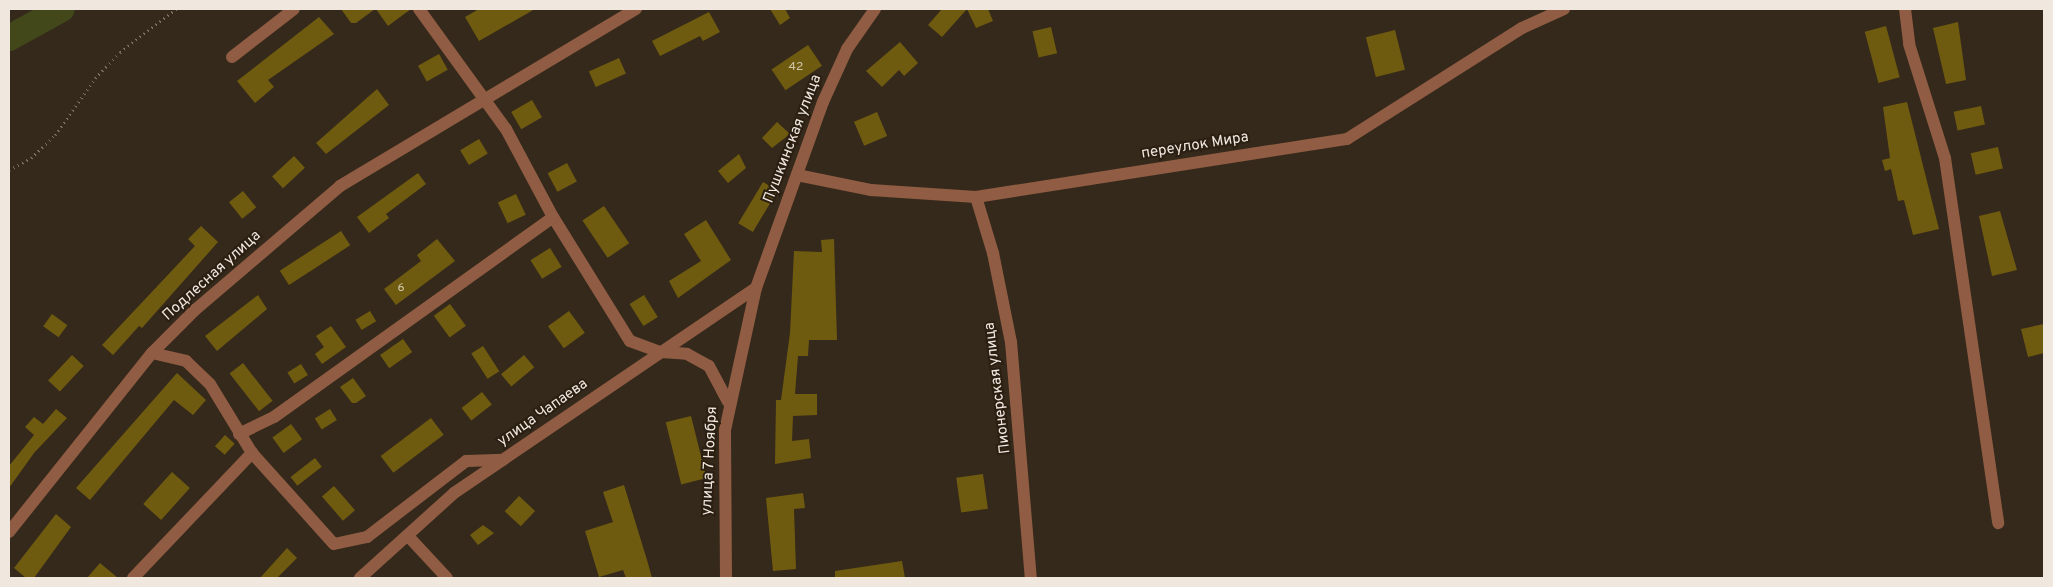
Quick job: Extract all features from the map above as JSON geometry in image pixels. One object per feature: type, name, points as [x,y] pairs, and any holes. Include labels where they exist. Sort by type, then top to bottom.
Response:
[{"type":"street","points":[[232,57],[294,9]]},
{"type":"street","points":[[419,9],[484,98],[553,218],[630,341],[661,352],[687,354],[709,366],[728,401]]},
{"type":"street","name":"Подлесная улица","points":[[9,532],[152,354],[195,310],[340,186],[484,98],[636,9]]},
{"type":"street","name":"Пушкинская улица","points":[[756,288],[847,49],[875,9]]},
{"type":"street","name":"переулок Мира","points":[[798,175],[871,190],[976,197],[1347,139],[1522,28],[1564,9]]},
{"type":"street","points":[[1904,9],[1910,44],[1945,158],[1998,523]]},
{"type":"street","name":"Пионерская улица","points":[[976,197],[993,253],[1011,342],[1031,578]]},
{"type":"street","points":[[239,434],[274,417],[553,218]]},
{"type":"street","name":"улица Чапаева","points":[[360,578],[454,494],[756,288]]},
{"type":"street","name":"улица 7 Ноября","points":[[726,578],[722,520],[728,401],[756,288]]},
{"type":"street","points":[[152,354],[186,361],[210,384],[252,453],[334,544],[367,537],[466,461],[504,460]]},
{"type":"street","points":[[133,578],[252,453]]},
{"type":"street","points":[[408,536],[447,578]]},
{"type":"path","points":[[9,170],[31,158],[55,135],[95,78],[120,52],[176,9]]},
{"type":"building","points":[[341,9],[375,9],[356,23],[351,23]]},
{"type":"building","points":[[376,9],[411,9],[388,26]]},
{"type":"building","points":[[479,9],[535,9],[479,41],[465,17]]},
{"type":"building","points":[[770,9],[785,9],[790,18],[780,25]]},
{"type":"building","points":[[942,9],[967,9],[942,37],[928,25]]},
{"type":"building","points":[[967,9],[988,9],[993,21],[976,28]]},
{"type":"building","points":[[709,12],[720,32],[703,41],[700,36],[660,56],[652,41]]},
{"type":"building","points":[[319,17],[334,34],[268,80],[274,87],[255,103],[237,81]]},
{"type":"building","points":[[1958,22],[1966,80],[1946,84],[1933,28]]},
{"type":"building","points":[[1886,26],[1900,77],[1878,83],[1865,32]]},
{"type":"building","points":[[1051,27],[1057,53],[1039,58],[1032,31]]},
{"type":"building","points":[[1395,30],[1405,70],[1376,77],[1366,37]]},
{"type":"building","points":[[900,42],[918,63],[904,76],[899,70],[882,87],[866,71]]},
{"type":"building","points":[[808,45],[822,66],[786,90],[772,70]]},
{"type":"building","points":[[439,54],[448,70],[427,81],[418,66]]},
{"type":"building","points":[[619,58],[626,74],[596,87],[589,71]]},
{"type":"building","points":[[377,89],[389,105],[326,154],[316,143]]},
{"type":"building","points":[[532,100],[542,117],[521,129],[511,112]]},
{"type":"building","points":[[1907,102],[1939,229],[1913,235],[1904,200],[1898,201],[1891,169],[1885,171],[1882,160],[1890,158],[1883,107]]},
{"type":"building","points":[[1981,106],[1985,125],[1958,130],[1954,112]]},
{"type":"building","points":[[877,112],[887,136],[864,146],[854,122]]},
{"type":"building","points":[[777,122],[790,134],[772,148],[762,138]]},
{"type":"building","points":[[479,139],[488,154],[469,165],[460,150]]},
{"type":"building","points":[[1998,147],[2003,168],[1976,175],[1971,153]]},
{"type":"building","points":[[739,154],[746,168],[728,183],[718,171]]},
{"type":"building","points":[[294,156],[305,168],[283,188],[272,176]]},
{"type":"building","points":[[567,163],[577,182],[557,192],[548,173]]},
{"type":"building","points":[[418,173],[426,184],[386,214],[389,218],[369,233],[357,217]]},
{"type":"building","points":[[763,182],[778,191],[753,232],[738,223]]},
{"type":"building","points":[[243,191],[256,207],[242,219],[229,202]]},
{"type":"building","points":[[516,194],[526,215],[508,223],[498,202]]},
{"type":"building","points":[[604,206],[629,243],[608,258],[582,221]]},
{"type":"building","points":[[2000,211],[2017,270],[1992,276],[1979,216]]},
{"type":"building","points":[[706,220],[731,260],[678,298],[669,281],[701,261],[684,234]]},
{"type":"building","points":[[201,226],[218,242],[142,328],[139,326],[113,355],[102,345],[195,246],[188,239]]},
{"type":"building","points":[[341,231],[350,245],[289,285],[280,271]]},
{"type":"building","points":[[437,239],[455,261],[396,305],[384,289],[421,261],[417,255]]},
{"type":"building","points":[[834,239],[837,340],[809,340],[808,356],[798,356],[795,394],[817,394],[817,415],[793,416],[792,441],[809,439],[811,458],[775,464],[776,400],[781,400],[790,333],[794,251],[822,252],[821,240]]},
{"type":"building","points":[[550,248],[562,267],[542,279],[530,260]]},
{"type":"building","points":[[258,295],[267,309],[217,351],[205,336]]},
{"type":"building","points":[[644,295],[658,317],[643,326],[630,304]]},
{"type":"building","points":[[450,304],[466,326],[450,338],[434,316]]},
{"type":"building","points":[[370,311],[376,321],[362,330],[355,320]]},
{"type":"building","points":[[569,311],[585,333],[564,348],[548,326]]},
{"type":"building","points":[[52,314],[67,325],[59,337],[43,326]]},
{"type":"building","points":[[2044,324],[2044,353],[2028,357],[2021,329]]},
{"type":"building","points":[[331,326],[346,347],[322,364],[315,354],[324,347],[316,336]]},
{"type":"building","points":[[403,339],[412,352],[389,368],[380,355]]},
{"type":"building","points":[[483,346],[499,371],[488,379],[471,354]]},
{"type":"building","points":[[72,355],[84,366],[60,392],[48,381]]},
{"type":"building","points":[[524,355],[534,367],[511,387],[501,374]]},
{"type":"building","points":[[243,363],[273,401],[259,411],[230,373]]},
{"type":"building","points":[[301,364],[308,375],[294,384],[287,372]]},
{"type":"building","points":[[177,373],[206,400],[193,415],[174,400],[90,500],[76,488]]},
{"type":"building","points":[[353,378],[366,396],[356,403],[352,403],[340,387]]},
{"type":"building","points":[[482,392],[492,405],[471,421],[462,408]]},
{"type":"building","points":[[56,409],[67,418],[34,453],[9,488],[9,466],[34,435],[25,427],[34,417],[43,424]]},
{"type":"building","points":[[330,409],[337,420],[322,430],[315,419]]},
{"type":"building","points":[[691,416],[706,478],[681,484],[666,422]]},
{"type":"building","points":[[431,418],[444,435],[393,473],[381,456]]},
{"type":"building","points":[[291,424],[302,439],[284,453],[272,438]]},
{"type":"building","points":[[225,435],[235,444],[225,455],[215,446]]},
{"type":"building","points":[[315,458],[322,467],[297,486],[291,477]]},
{"type":"building","points":[[172,472],[190,488],[161,520],[143,504]]},
{"type":"building","points":[[983,474],[988,509],[961,512],[956,478]]},
{"type":"building","points":[[624,485],[652,578],[626,578],[623,570],[599,577],[585,531],[613,522],[603,492]]},
{"type":"building","points":[[334,486],[355,510],[343,521],[322,496]]},
{"type":"building","points":[[803,493],[805,508],[794,509],[796,569],[773,571],[766,498]]},
{"type":"building","points":[[519,496],[535,511],[521,526],[505,511]]},
{"type":"building","points":[[56,514],[71,527],[34,578],[26,578],[14,568]]},
{"type":"building","points":[[483,525],[494,533],[478,545],[470,535]]},
{"type":"building","points":[[287,548],[297,558],[277,578],[260,578]]},
{"type":"building","points":[[902,561],[905,578],[835,578],[835,571]]},
{"type":"building","points":[[100,563],[118,578],[87,578]]},
{"type":"waterway","points":[[9,38],[62,9]]}]
